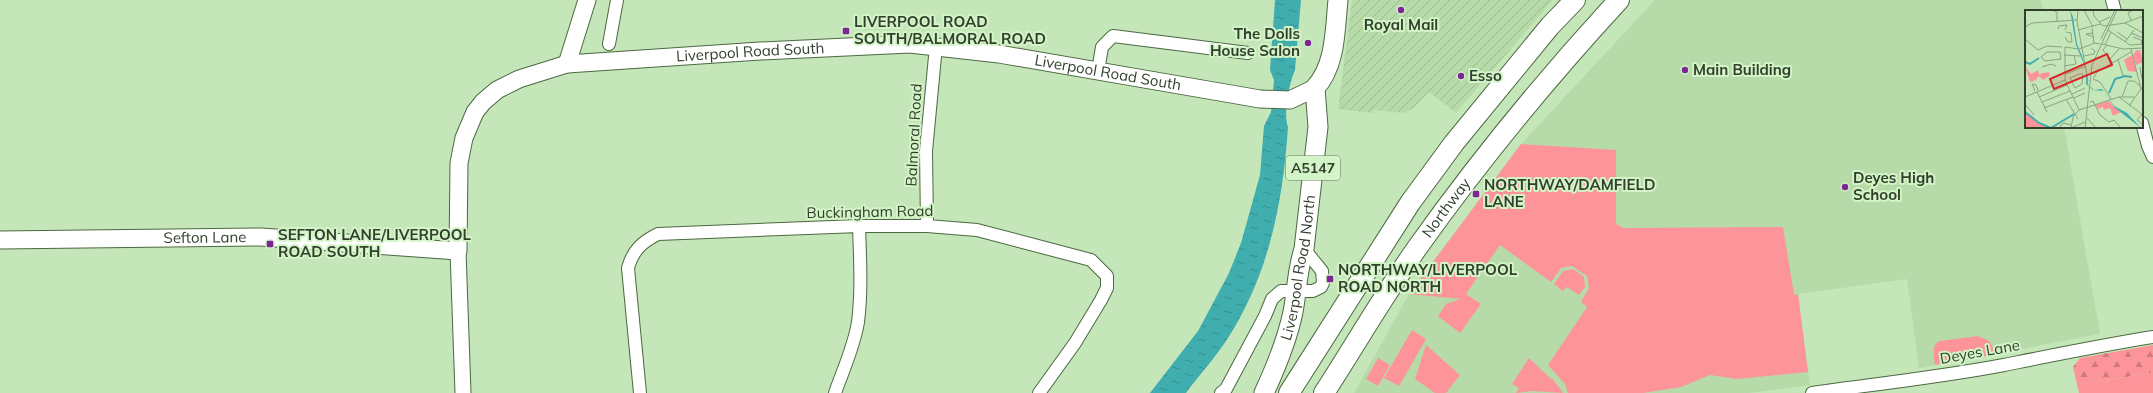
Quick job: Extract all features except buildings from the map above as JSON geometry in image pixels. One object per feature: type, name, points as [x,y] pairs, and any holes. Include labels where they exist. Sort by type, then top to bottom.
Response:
[{"type":"highway","name":"Northway","points":[[1289,393],[1414,197],[1454,143],[1550,26],[1575,0]]},
{"type":"highway","name":"Northway","points":[[1324,393],[1417,249],[1500,137],[1573,50],[1619,0]]},
{"type":"main road","points":[[567,64],[587,0]]},
{"type":"main road","points":[[1315,88],[1325,77],[1332,54],[1338,0]]},
{"type":"main road","name":"Liverpool Road South","points":[[458,251],[460,156],[464,138],[476,112],[483,102],[497,90],[519,79],[567,64],[887,44],[936,46],[1098,71],[1260,99],[1290,100],[1315,88]]},
{"type":"main road","name":"Liverpool Road North","points":[[1264,393],[1288,334],[1295,290],[1304,249],[1318,127],[1315,88]]},
{"type":"main road","name":"Sefton Lane","points":[[0,240],[261,237],[458,251]]},
{"type":"street","points":[[609,44],[617,0]]},
{"type":"street","points":[[2112,0],[2115,10]]},
{"type":"street","points":[[1098,71],[1102,47],[1113,36],[1248,53]]},
{"type":"street","name":"Balmoral Road","points":[[927,226],[926,151],[936,46]]},
{"type":"street","points":[[2143,127],[2148,146],[2153,157]]},
{"type":"street","points":[[835,393],[849,356],[857,324],[861,287],[859,226]]},
{"type":"street","name":"Buckingham Road","points":[[640,393],[628,268],[632,255],[647,239],[658,234],[859,226],[927,226],[977,230],[1084,258],[1091,260],[1107,276],[1107,288],[1101,300],[1075,343],[1039,393]]},
{"type":"street","points":[[1221,393],[1226,389],[1265,316],[1272,299],[1281,291],[1313,291],[1321,287],[1323,283],[1322,271],[1312,262],[1304,249]]},
{"type":"street","name":"Liverpool Road South","points":[[458,251],[463,393]]},
{"type":"street","name":"Deyes Lane","points":[[1812,393],[1893,388],[2069,350],[2153,337]]},
{"type":"shaded area","points":[[1352,0],[1553,0],[1456,113],[1429,92],[1414,108],[1404,113],[1374,110],[1373,113],[1338,109]]},
{"type":"shaded area","name":"Deyes High School","points":[[1655,0],[2041,0],[2043,10],[2025,10],[2025,128],[2064,128],[2100,334],[1919,368],[1907,279],[1798,294],[1810,385],[1750,393],[1354,393],[1409,294],[1521,144]]},
{"type":"green space","points":[[1521,144],[1616,150],[1616,224],[1623,228],[1783,227],[1794,295],[1798,294],[1808,372],[1737,379],[1710,375],[1681,387],[1643,393],[1568,393],[1565,384],[1548,365],[1587,307],[1581,302],[1589,288],[1587,276],[1572,266],[1561,268],[1551,282],[1500,245],[1466,294],[1481,304],[1460,333],[1438,316],[1446,304],[1461,299],[1409,294]]},
{"type":"green space","points":[[1573,269],[1584,277],[1585,287],[1579,295],[1567,287],[1563,291],[1554,284],[1563,271]]},
{"type":"green space","points":[[1412,330],[1426,339],[1399,386],[1384,378]]},
{"type":"green space","points":[[1978,336],[1989,341],[1997,354],[1935,365],[1934,349],[1936,343],[1939,341]]},
{"type":"green space","points":[[1426,345],[1460,375],[1446,393],[1435,393],[1415,379]]},
{"type":"green space","points":[[2153,345],[2153,373],[2077,384],[2073,367],[2080,358]]},
{"type":"green space","points":[[1378,358],[1390,365],[1378,386],[1366,379]]},
{"type":"green space","points":[[1529,358],[1551,379],[1552,378],[1563,393],[1532,391],[1516,393],[1519,388],[1512,384]]},
{"type":"green space","points":[[2153,373],[2153,393],[2079,393],[2077,384]]},
{"type":"water","points":[[1275,0],[1301,0],[1295,70],[1286,107],[1288,127],[1286,155],[1278,210],[1264,263],[1242,314],[1228,338],[1186,393],[1150,393],[1198,331],[1229,273],[1241,243],[1260,175],[1264,126],[1271,112],[1274,80],[1270,70]]},
{"type":"place","name":"Royal Mail","points":[[1401,10]]},
{"type":"place","name":"LIVERPOOL ROAD SOUTH/BALMORAL ROAD","points":[[846,31]]},
{"type":"place","name":"The Dolls House Salon","points":[[1308,43]]},
{"type":"place","name":"Main Building","points":[[1685,70]]},
{"type":"place","name":"Esso","points":[[1461,76]]},
{"type":"place","name":"Deyes High School","points":[[1845,187]]},
{"type":"place","name":"NORTHWAY/DAMFIELD LANE","points":[[1476,194]]},
{"type":"place","name":"SEFTON LANE/LIVERPOOL ROAD SOUTH","points":[[270,244]]},
{"type":"place","name":"NORTHWAY/LIVERPOOL ROAD NORTH","points":[[1330,279]]}]
